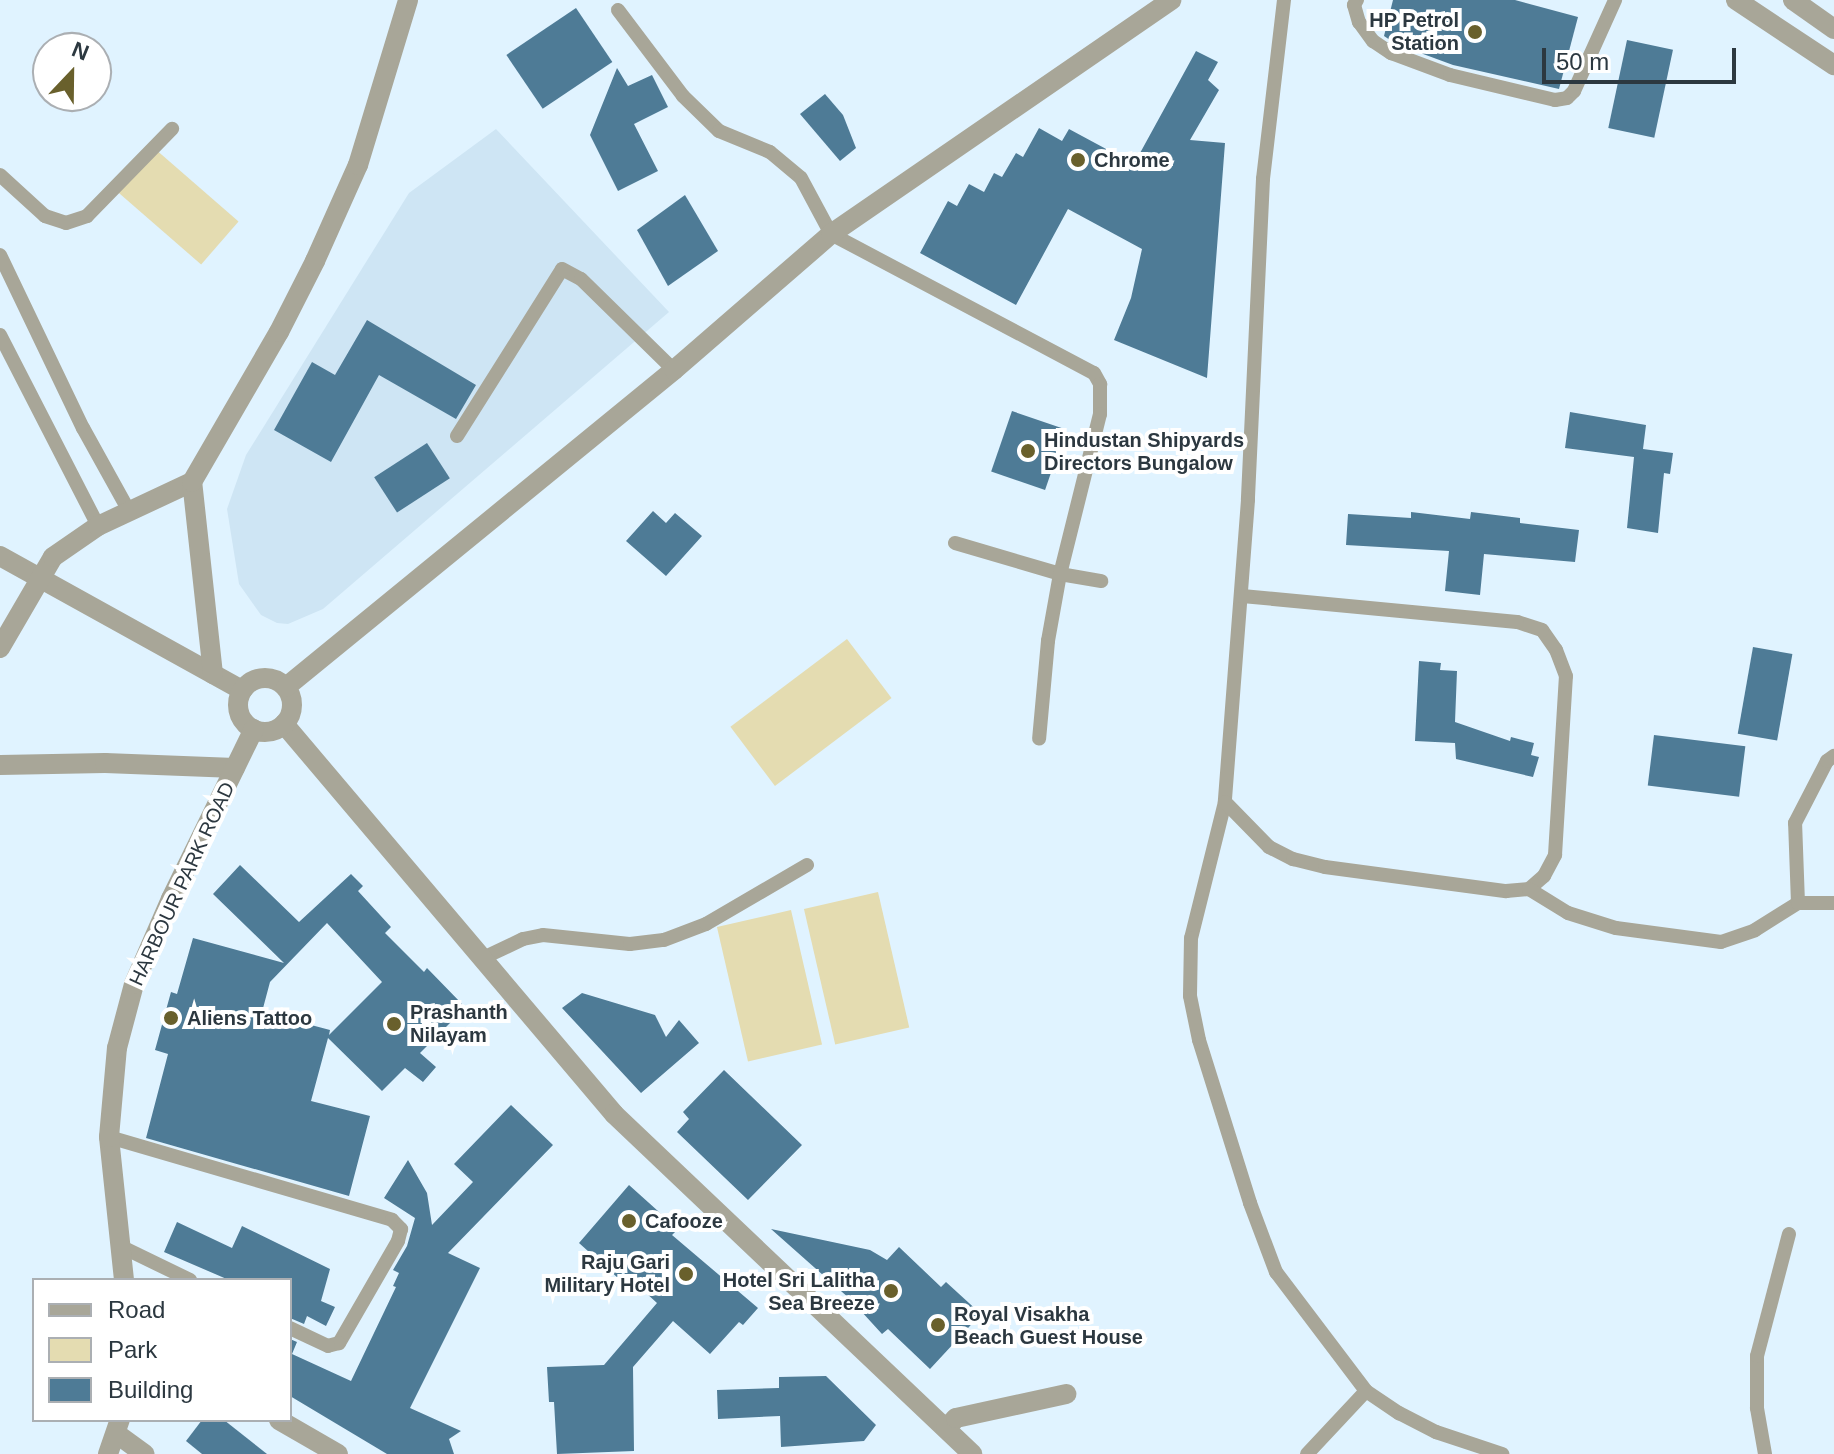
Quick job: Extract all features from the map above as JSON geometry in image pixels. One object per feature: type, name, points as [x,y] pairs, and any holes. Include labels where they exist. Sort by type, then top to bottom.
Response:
[{"type":"street","points":[[0,648],[53,557],[98,526],[192,482],[279,332],[358,165],[408,0]]},
{"type":"street","points":[[286,687],[674,370],[831,234],[1171,0]]},
{"type":"street","points":[[1736,0],[1834,65]]},
{"type":"street","points":[[1793,0],[1834,29]]},
{"type":"street","points":[[192,482],[213,674]]},
{"type":"street","points":[[0,556],[242,690]]},
{"type":"street","points":[[268,678],[286,687],[292,706],[284,724],[269,731],[254,729],[241,717],[238,708],[242,690],[249,683],[268,678]]},
{"type":"street","points":[[284,724],[614,1114],[972,1454]]},
{"type":"street","name":"HARBOUR PARK ROAD","points":[[124,1278],[109,1137],[117,1048],[134,984],[171,899],[254,729]]},
{"type":"street","points":[[0,765],[105,763],[235,768]]},
{"type":"street","points":[[946,1428],[956,1418],[1066,1394]]},
{"type":"street","points":[[282,1422],[338,1454]]},
{"type":"street","points":[[108,1454],[118,1427],[145,1454]]},
{"type":"lane","points":[[1284,0],[1263,179],[1242,596],[1225,802],[1191,938],[1190,996],[1199,1040],[1250,1203],[1276,1272],[1366,1391],[1436,1432],[1502,1454]]},
{"type":"lane","points":[[1357,0],[1354,5],[1359,22],[1373,41],[1391,53],[1450,75],[1555,100],[1567,98],[1574,91],[1615,0]]},
{"type":"lane","points":[[618,10],[683,96],[719,131],[770,152],[801,178],[831,234],[1094,373],[1100,384],[1100,414],[1060,574],[1048,641],[1039,739]]},
{"type":"lane","points":[[0,175],[45,216],[66,223],[87,216],[172,129]]},
{"type":"lane","points":[[0,255],[83,428],[129,511]]},
{"type":"lane","points":[[457,436],[562,269],[581,279],[674,370]]},
{"type":"lane","points":[[0,335],[98,526]]},
{"type":"lane","points":[[955,543],[1060,574],[1101,581]]},
{"type":"lane","points":[[1225,802],[1269,847],[1293,859],[1325,867],[1506,891],[1529,889],[1544,876],[1555,855],[1566,676],[1556,650],[1542,630],[1517,622],[1242,596]]},
{"type":"lane","points":[[1798,903],[1795,823],[1827,761],[1834,756]]},
{"type":"lane","points":[[483,958],[523,939],[543,935],[630,944],[664,940],[706,924],[807,865]]},
{"type":"lane","points":[[1529,889],[1568,913],[1616,928],[1721,942],[1755,930],[1798,903],[1834,903]]},
{"type":"lane","points":[[109,1137],[392,1220],[401,1229],[398,1241],[339,1343],[328,1346],[292,1329]]},
{"type":"lane","points":[[1765,1454],[1757,1408],[1757,1356],[1789,1234]]},
{"type":"lane","points":[[120,1246],[186,1278]]},
{"type":"lane","points":[[1307,1454],[1366,1391]]},
{"type":"shaded area","points":[[496,129],[669,312],[323,609],[288,624],[277,623],[261,615],[239,584],[227,509],[246,455],[409,193]]},
{"type":"green space","points":[[154,148],[239,221],[201,264],[117,191]]},
{"type":"green space","points":[[847,639],[892,698],[775,786],[730,727]]},
{"type":"green space","points":[[878,892],[909,1027],[835,1045],[804,909]]},
{"type":"green space","points":[[791,910],[822,1044],[748,1062],[717,927]]},
{"type":"building","points":[[1393,0],[1515,0],[1578,17],[1559,89],[1453,65],[1396,44],[1384,36]]},
{"type":"building","points":[[576,8],[612,62],[543,109],[506,55]]},
{"type":"building","points":[[1627,40],[1673,50],[1654,138],[1608,128]]},
{"type":"building","points":[[1196,51],[1218,62],[1208,80],[1219,90],[1190,140],[1225,143],[1207,378],[1114,340],[1131,298],[1142,249],[1068,209],[1016,305],[920,253],[948,201],[957,206],[969,184],[984,192],[994,173],[1002,177],[1016,153],[1023,157],[1039,128],[1062,141],[1069,129],[1134,164]]},
{"type":"building","points":[[617,68],[628,86],[652,75],[668,107],[634,124],[658,171],[618,191],[590,135]]},
{"type":"building","points":[[825,94],[843,115],[856,148],[840,161],[800,114]]},
{"type":"building","points":[[685,195],[718,251],[668,286],[637,230]]},
{"type":"building","points":[[367,320],[476,385],[456,419],[379,375],[331,462],[274,430],[312,362],[335,375]]},
{"type":"building","name":"Hindustan Shipyards Directors Bungalow","points":[[1012,411],[1066,430],[1045,490],[991,472]]},
{"type":"building","points":[[1570,412],[1646,425],[1643,449],[1673,453],[1670,474],[1664,473],[1658,533],[1627,528],[1634,457],[1565,448]]},
{"type":"building","points":[[427,443],[450,478],[397,513],[374,477]]},
{"type":"building","points":[[653,511],[666,523],[675,513],[702,536],[666,576],[626,541]]},
{"type":"building","points":[[1411,512],[1470,519],[1471,512],[1520,518],[1520,523],[1579,530],[1575,562],[1484,554],[1480,595],[1445,591],[1449,551],[1346,545],[1348,514],[1411,518]]},
{"type":"building","points":[[1753,647],[1792,654],[1777,741],[1738,734]]},
{"type":"building","points":[[1419,661],[1441,663],[1440,670],[1457,671],[1455,722],[1510,741],[1511,737],[1534,743],[1531,755],[1539,757],[1533,777],[1456,759],[1455,743],[1415,741]]},
{"type":"building","points":[[1654,735],[1745,746],[1739,797],[1648,786]]},
{"type":"building","points":[[240,865],[299,922],[351,874],[363,886],[358,891],[391,927],[385,933],[424,972],[427,968],[462,1004],[447,1019],[451,1022],[420,1053],[436,1067],[423,1082],[405,1068],[382,1091],[328,1038],[311,1101],[370,1116],[349,1196],[146,1138],[168,1054],[155,1050],[171,992],[177,994],[193,938],[284,963],[213,894]],"holes":[[[327,923],[382,982],[329,1035],[330,1030],[262,1012],[270,982]]]},
{"type":"building","points":[[582,993],[655,1015],[666,1037],[679,1020],[699,1043],[641,1093],[562,1008]]},
{"type":"building","points":[[724,1070],[802,1145],[748,1200],[677,1132],[689,1119],[683,1112]]},
{"type":"building","points":[[511,1105],[553,1145],[448,1253],[480,1268],[410,1408],[461,1431],[449,1439],[454,1454],[387,1454],[292,1397],[292,1354],[351,1381],[396,1287],[393,1286],[399,1273],[393,1270],[407,1246],[415,1218],[384,1198],[408,1160],[427,1193],[432,1225],[473,1182],[454,1164]]},
{"type":"building","points":[[629,1185],[678,1229],[672,1235],[758,1308],[743,1325],[739,1322],[710,1354],[673,1321],[633,1367],[634,1451],[557,1454],[554,1402],[549,1402],[547,1367],[604,1365],[657,1303],[623,1272],[618,1278],[579,1243]]},
{"type":"building","points":[[177,1222],[232,1248],[242,1226],[330,1269],[321,1301],[335,1307],[326,1326],[307,1316],[304,1324],[292,1319],[292,1278],[224,1278],[164,1252]]},
{"type":"building","points":[[771,1229],[870,1250],[887,1260],[899,1247],[941,1287],[946,1282],[981,1314],[930,1369],[888,1329],[882,1334],[850,1299]]},
{"type":"building","points":[[826,1376],[876,1425],[864,1441],[781,1447],[780,1416],[718,1419],[717,1390],[779,1388],[779,1377]]},
{"type":"building","points":[[200,1422],[227,1422],[267,1454],[202,1454],[186,1441]]},
{"type":"place","name":"HP Petrol Station","points":[[1475,32]]},
{"type":"place","name":"Chrome","points":[[1078,160]]},
{"type":"place","name":"Hindustan Shipyards Directors Bungalow","points":[[1028,451]]},
{"type":"place","name":"Aliens Tattoo","points":[[171,1018]]},
{"type":"place","name":"Prashanth Nilayam","points":[[394,1024]]},
{"type":"place","name":"Cafooze","points":[[629,1221]]},
{"type":"place","name":"Raju Gari Military Hotel","points":[[686,1274]]},
{"type":"place","name":"Hotel Sri Lalitha Sea Breeze","points":[[891,1291]]},
{"type":"place","name":"Royal Visakha Beach Guest House","points":[[938,1325]]}]
